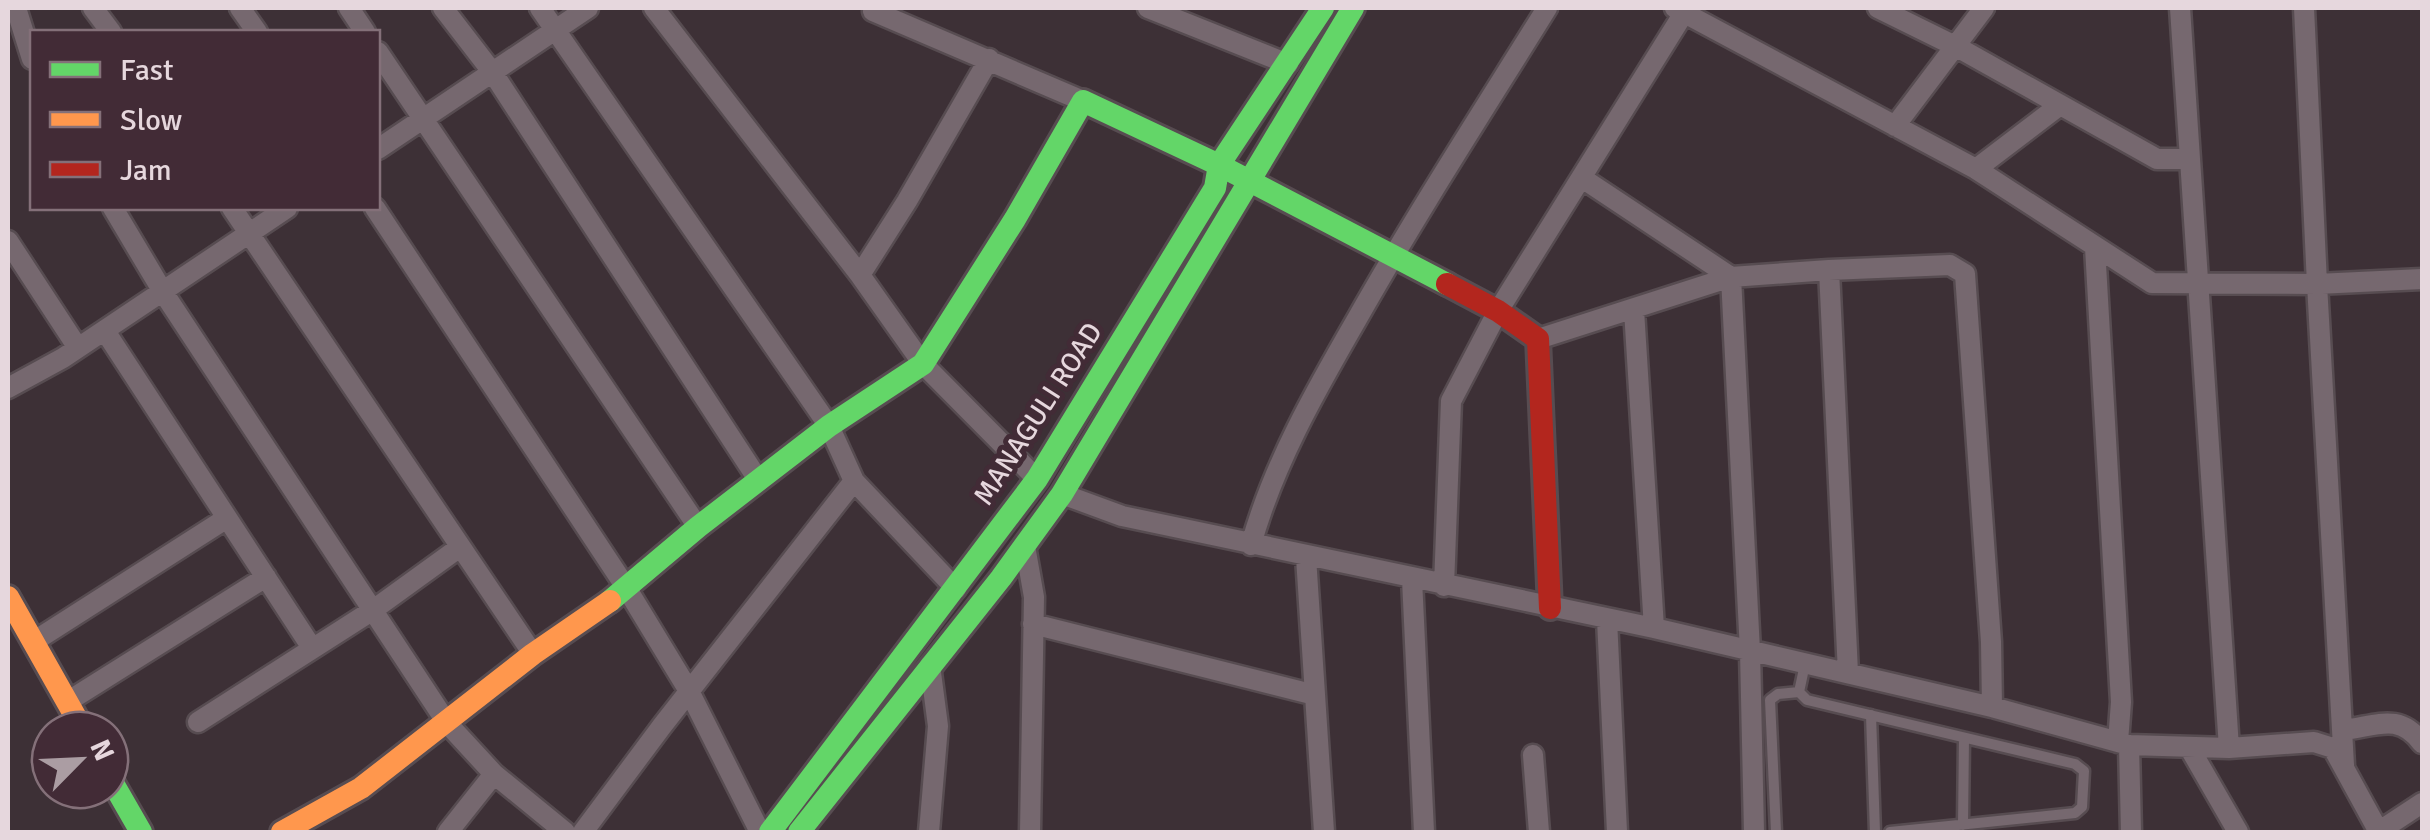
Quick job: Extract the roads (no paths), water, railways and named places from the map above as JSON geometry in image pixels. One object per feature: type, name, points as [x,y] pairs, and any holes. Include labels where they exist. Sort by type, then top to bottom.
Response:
[{"type":"main road","name":"MANAGULI ROAD","points":[[770,832],[1036,479],[1214,188],[1220,164],[1323,8]]},
{"type":"main road","name":"MANAGULI ROAD","points":[[799,832],[1062,494],[1353,8]]},
{"type":"main road","points":[[282,832],[362,788],[533,654],[627,589],[698,527],[829,426],[923,364],[1016,219],[1083,101],[1220,164],[1498,312],[1538,339],[1550,608]]},
{"type":"main road","points":[[8,597],[72,710]]},
{"type":"main road","points":[[128,810],[140,832]]},
{"type":"street","points":[[16,8],[30,53]]},
{"type":"street","points":[[94,8],[110,30]]},
{"type":"street","points":[[240,8],[255,30]]},
{"type":"street","points":[[349,8],[364,30]]},
{"type":"street","points":[[443,8],[493,72],[759,481]]},
{"type":"street","points":[[540,8],[829,426],[854,481],[956,589]]},
{"type":"street","points":[[380,147],[588,8]]},
{"type":"street","points":[[654,8],[860,275],[923,364],[1036,479]]},
{"type":"street","points":[[1148,8],[1288,64]]},
{"type":"street","points":[[1250,545],[1262,505],[1321,382],[1392,257],[1548,8]]},
{"type":"street","points":[[1878,8],[2157,159],[2190,159]]},
{"type":"street","points":[[1896,126],[1984,8]]},
{"type":"street","points":[[2180,8],[2230,748]]},
{"type":"street","points":[[2304,8],[2344,768]]},
{"type":"street","points":[[871,9],[1083,101]]},
{"type":"street","points":[[1444,586],[1452,401],[1498,312],[1682,9],[1976,168],[2152,283],[2317,284],[2422,279]]},
{"type":"street","points":[[380,55],[698,527]]},
{"type":"street","points":[[860,275],[990,59]]},
{"type":"street","points":[[1976,168],[2060,105]]},
{"type":"street","points":[[1582,178],[1731,278]]},
{"type":"street","points":[[115,210],[163,292],[448,724],[494,774],[566,832]]},
{"type":"street","points":[[233,210],[533,654]]},
{"type":"street","points":[[8,388],[78,348],[283,210]]},
{"type":"street","points":[[376,210],[627,589],[688,691],[760,832]]},
{"type":"street","points":[[8,241],[78,348]]},
{"type":"street","points":[[2095,247],[2123,744],[2132,832]]},
{"type":"street","points":[[1538,339],[1731,278],[1950,264],[1965,274],[1990,622],[1992,706]]},
{"type":"street","points":[[1829,270],[1848,674]]},
{"type":"street","points":[[1731,278],[1750,651],[1754,832]]},
{"type":"street","points":[[1634,310],[1654,628]]},
{"type":"street","points":[[105,330],[312,648]]},
{"type":"street","points":[[583,832],[688,691],[854,481]]},
{"type":"street","points":[[1062,494],[1122,516],[1654,628],[1992,706],[2123,744],[2230,748],[2314,742],[2333,748],[2379,832],[2422,803]]},
{"type":"street","points":[[33,642],[228,518]]},
{"type":"street","points":[[1025,546],[1034,597],[1030,832]]},
{"type":"street","points":[[198,722],[372,610],[460,547]]},
{"type":"street","points":[[1306,557],[1324,832]]},
{"type":"street","points":[[67,702],[266,577]]},
{"type":"street","points":[[1412,579],[1424,832]]},
{"type":"street","points":[[1607,619],[1616,832]]},
{"type":"street","points":[[1033,624],[1315,696]]},
{"type":"street","points":[[928,832],[938,726],[930,666]]},
{"type":"street","points":[[2343,730],[2396,723],[2412,729],[2422,742]]},
{"type":"street","points":[[2189,747],[2238,832]]},
{"type":"street","points":[[1533,755],[1539,832]]},
{"type":"street","points":[[448,832],[494,774]]},
{"type":"lane","points":[[1799,692],[1805,664]]},
{"type":"lane","points":[[1799,692],[1806,700],[2075,764],[2084,771],[2082,807],[2078,812],[1890,832]]},
{"type":"lane","points":[[1776,832],[1770,700],[1778,694],[1799,692]]},
{"type":"lane","points":[[1871,715],[1876,832]]},
{"type":"lane","points":[[1963,825],[1964,738]]}]
